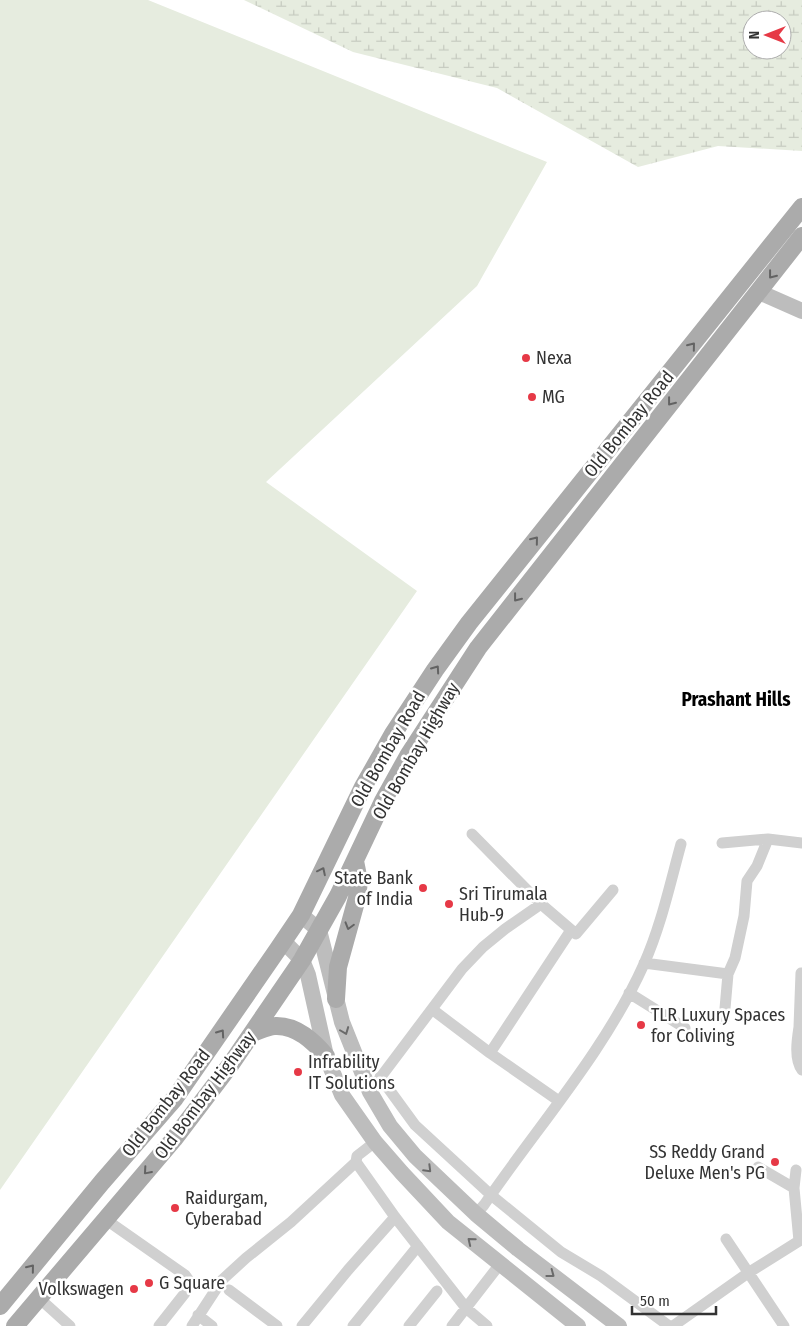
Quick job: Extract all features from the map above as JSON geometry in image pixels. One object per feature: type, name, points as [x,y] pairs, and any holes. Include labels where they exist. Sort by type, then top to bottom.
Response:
[{"type":"main road","name":"Old Bombay Road","points":[[0,1306],[102,1182],[175,1098],[301,915],[363,787],[393,734],[435,670],[469,623],[802,208]]},
{"type":"main road","name":"Old Bombay Highway","points":[[15,1326],[174,1139],[252,1033],[305,968],[319,930],[355,861],[383,801],[408,756],[478,648],[802,236]]},
{"type":"main road","points":[[759,292],[802,311]]},
{"type":"main road","points":[[336,999],[338,967],[358,898],[359,881],[355,861]]},
{"type":"main road","points":[[301,915],[319,930],[342,1022],[370,1092],[390,1126],[415,1156],[476,1214],[518,1249],[619,1326]]},
{"type":"main road","points":[[283,940],[305,968],[326,1056],[342,1095],[375,1142],[402,1174],[448,1222],[578,1326]]},
{"type":"main road","points":[[305,968],[328,967]]},
{"type":"main road","points":[[252,1033],[275,1026],[294,1030],[312,1039],[326,1056]]},
{"type":"street","points":[[472,834],[541,904],[576,934],[613,890]]},
{"type":"street","points":[[722,843],[768,840],[802,843]]},
{"type":"street","points":[[724,1020],[728,974],[735,958],[744,916],[747,881],[757,866],[768,840]]},
{"type":"street","points":[[476,1214],[612,1025],[644,963],[666,902],[681,844]]},
{"type":"street","points":[[370,1092],[462,969],[483,947],[541,904]]},
{"type":"street","points":[[490,1053],[571,930]]},
{"type":"street","points":[[644,963],[728,974]]},
{"type":"street","points":[[801,973],[800,1027],[797,1046],[802,1070]]},
{"type":"street","points":[[629,993],[686,1028]]},
{"type":"street","points":[[433,1010],[559,1101]]},
{"type":"street","points":[[380,1077],[415,1126],[491,1195],[561,1252],[601,1276],[671,1326],[748,1273],[799,1241],[794,1188],[796,1170]]},
{"type":"street","points":[[192,1326],[222,1280],[291,1222],[356,1162],[357,1156],[375,1142]]},
{"type":"street","points":[[356,1162],[466,1308],[487,1326]]},
{"type":"street","points":[[758,1167],[794,1188]]},
{"type":"street","points":[[302,1326],[395,1216]]},
{"type":"street","points":[[105,1219],[185,1275],[190,1282],[185,1294],[159,1326]]},
{"type":"street","points":[[726,1239],[784,1326]]},
{"type":"street","points":[[353,1326],[418,1246]]},
{"type":"street","points":[[452,1326],[500,1264]]},
{"type":"street","points":[[229,1290],[277,1326]]},
{"type":"street","points":[[409,1326],[437,1291]]},
{"type":"street","points":[[39,1298],[70,1326]]},
{"type":"street","points":[[198,1315],[212,1326]]},
{"type":"green space","points":[[0,0],[148,0],[547,162],[477,286],[266,482],[417,591],[0,1190]]},
{"type":"green space","points":[[244,0],[802,0],[802,151],[718,146],[638,167],[497,88],[353,52]]},
{"type":"place","name":"Nexa","points":[[526,358]]},
{"type":"place","name":"MG","points":[[532,397]]},
{"type":"place","name":"State Bank of India","points":[[423,888]]},
{"type":"place","name":"Sri Tirumala Hub-9","points":[[449,904]]},
{"type":"place","name":"TLR Luxury Spaces for Coliving","points":[[641,1025]]},
{"type":"place","name":"Infrability IT Solutions","points":[[298,1072]]},
{"type":"place","name":"SS Reddy Grand Deluxe Men's PG","points":[[775,1162]]},
{"type":"place","name":"Raidurgam, Cyberabad","points":[[175,1208]]},
{"type":"place","name":"G Square","points":[[149,1283]]},
{"type":"place","name":"Volkswagen","points":[[134,1289]]},
{"type":"district","name":"Prashant Hills","points":[[736,699]]}]
